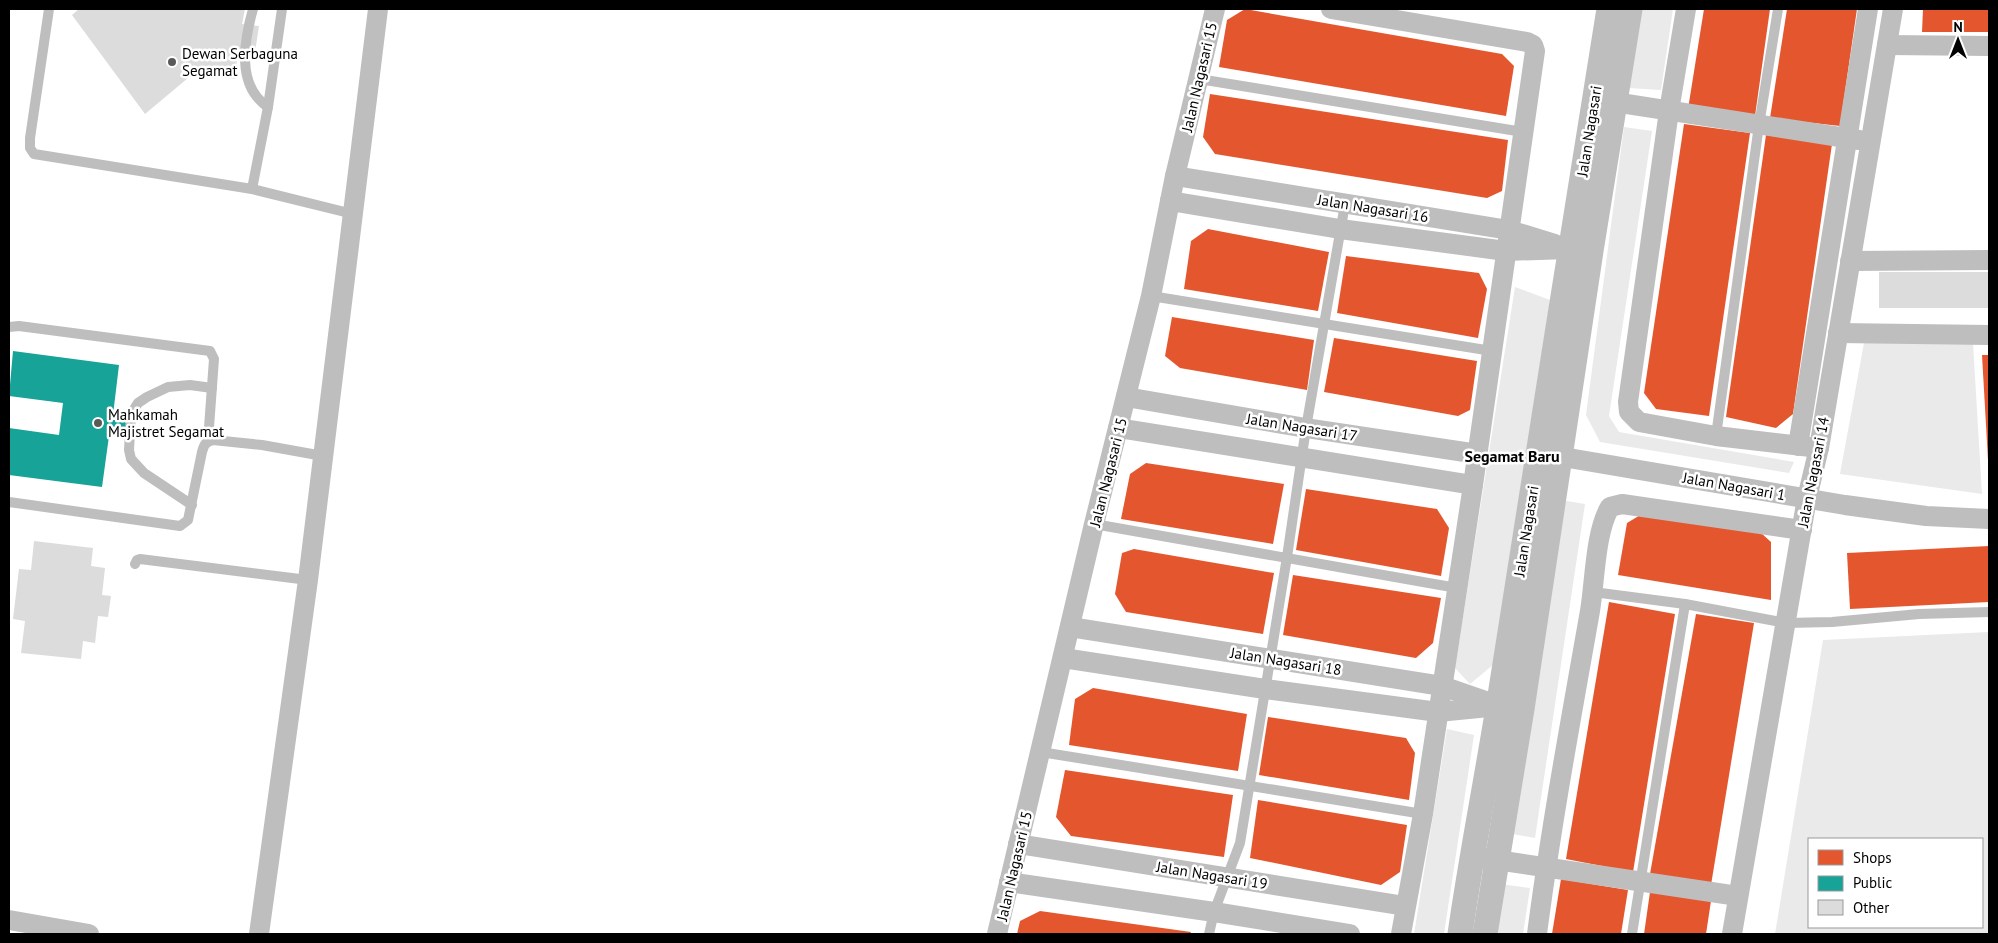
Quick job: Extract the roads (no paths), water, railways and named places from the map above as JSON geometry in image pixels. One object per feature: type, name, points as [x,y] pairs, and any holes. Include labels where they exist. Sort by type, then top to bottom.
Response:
[{"type":"street","points":[[259,934],[308,580],[378,9]]},
{"type":"street","name":"Jalan Nagasari 15","points":[[998,934],[1094,524],[1151,296],[1175,176],[1215,9]]},
{"type":"street","points":[[1331,9],[1517,40],[1533,45],[1535,51],[1478,454],[1423,814],[1400,934]]},
{"type":"street","name":"Jalan Nagasari","points":[[1605,101],[1609,9]]},
{"type":"street","name":"Jalan Nagasari","points":[[1460,934],[1484,858],[1510,707],[1580,250],[1605,101],[1630,9]]},
{"type":"street","points":[[1686,9],[1669,111],[1628,402],[1630,412],[1639,422],[1716,436],[1819,448]]},
{"type":"street","name":"Jalan Nagasari 14","points":[[1798,446],[1868,9]]},
{"type":"street","name":"Jalan Nagasari 14","points":[[1732,934],[1807,498],[1819,448],[1893,9]]},
{"type":"street","points":[[1887,45],[1989,46]]},
{"type":"street","points":[[1605,101],[1871,142]]},
{"type":"street","name":"Jalan Nagasari 16","points":[[1175,176],[1509,230],[1580,250]]},
{"type":"street","points":[[1170,201],[1340,229],[1506,251],[1580,250]]},
{"type":"street","points":[[1850,261],[1989,260]]},
{"type":"street","points":[[1838,333],[1989,335]]},
{"type":"street","name":"Jalan Nagasari 17","points":[[1126,397],[1306,428],[1478,454]]},
{"type":"street","points":[[1118,428],[1473,486]]},
{"type":"street","name":"Jalan Nagasari 1","points":[[1550,455],[1926,516],[1989,519]]},
{"type":"street","points":[[1537,934],[1546,868],[1593,592],[1602,525],[1610,507],[1622,504],[1802,530]]},
{"type":"street","name":"Jalan Nagasari 18","points":[[1070,627],[1442,686],[1510,707]]},
{"type":"street","points":[[1063,658],[1265,689],[1438,712],[1510,707]]},
{"type":"street","name":"Jalan Nagasari 19","points":[[1018,844],[1405,906]]},
{"type":"street","points":[[1484,858],[1738,896]]},
{"type":"street","name":"Jalan Nagasari","points":[[1484,858],[1485,934]]},
{"type":"street","points":[[1009,882],[1350,934]]},
{"type":"street","points":[[9,920],[89,934]]},
{"type":"lane","points":[[49,9],[30,138],[30,148],[34,154],[252,189],[353,214]]},
{"type":"lane","points":[[253,9],[246,50],[247,76],[249,86],[258,100],[268,107]]},
{"type":"lane","points":[[252,189],[268,107],[282,9]]},
{"type":"lane","points":[[1716,436],[1759,125],[1778,9]]},
{"type":"lane","points":[[1199,79],[1523,132]]},
{"type":"lane","points":[[1209,934],[1214,912],[1240,842],[1287,557],[1301,458],[1345,204]]},
{"type":"lane","points":[[1151,296],[1492,351]]},
{"type":"lane","points":[[9,328],[19,326],[210,351],[214,360],[208,441]]},
{"type":"lane","points":[[192,505],[144,473],[131,459],[129,450],[130,414],[138,403],[147,396],[168,388],[190,384],[212,388]]},
{"type":"lane","points":[[9,502],[106,514],[176,526],[185,524],[188,520],[204,444],[208,441],[262,445],[323,456]]},
{"type":"lane","points":[[1094,524],[1457,588]]},
{"type":"lane","points":[[135,564],[140,559],[308,580]]},
{"type":"lane","points":[[1593,592],[1685,604],[1786,623],[1832,622],[1919,614],[1989,612]]},
{"type":"lane","points":[[1632,934],[1685,604]]},
{"type":"lane","points":[[1041,752],[1423,814]]},
{"type":"place","name":"Dewan Serbaguna Segamat","points":[[172,62]]},
{"type":"place","name":"Mahkamah Majistret Segamat","points":[[98,423]]},
{"type":"district","name":"Segamat Baru","points":[[1512,456]]}]
